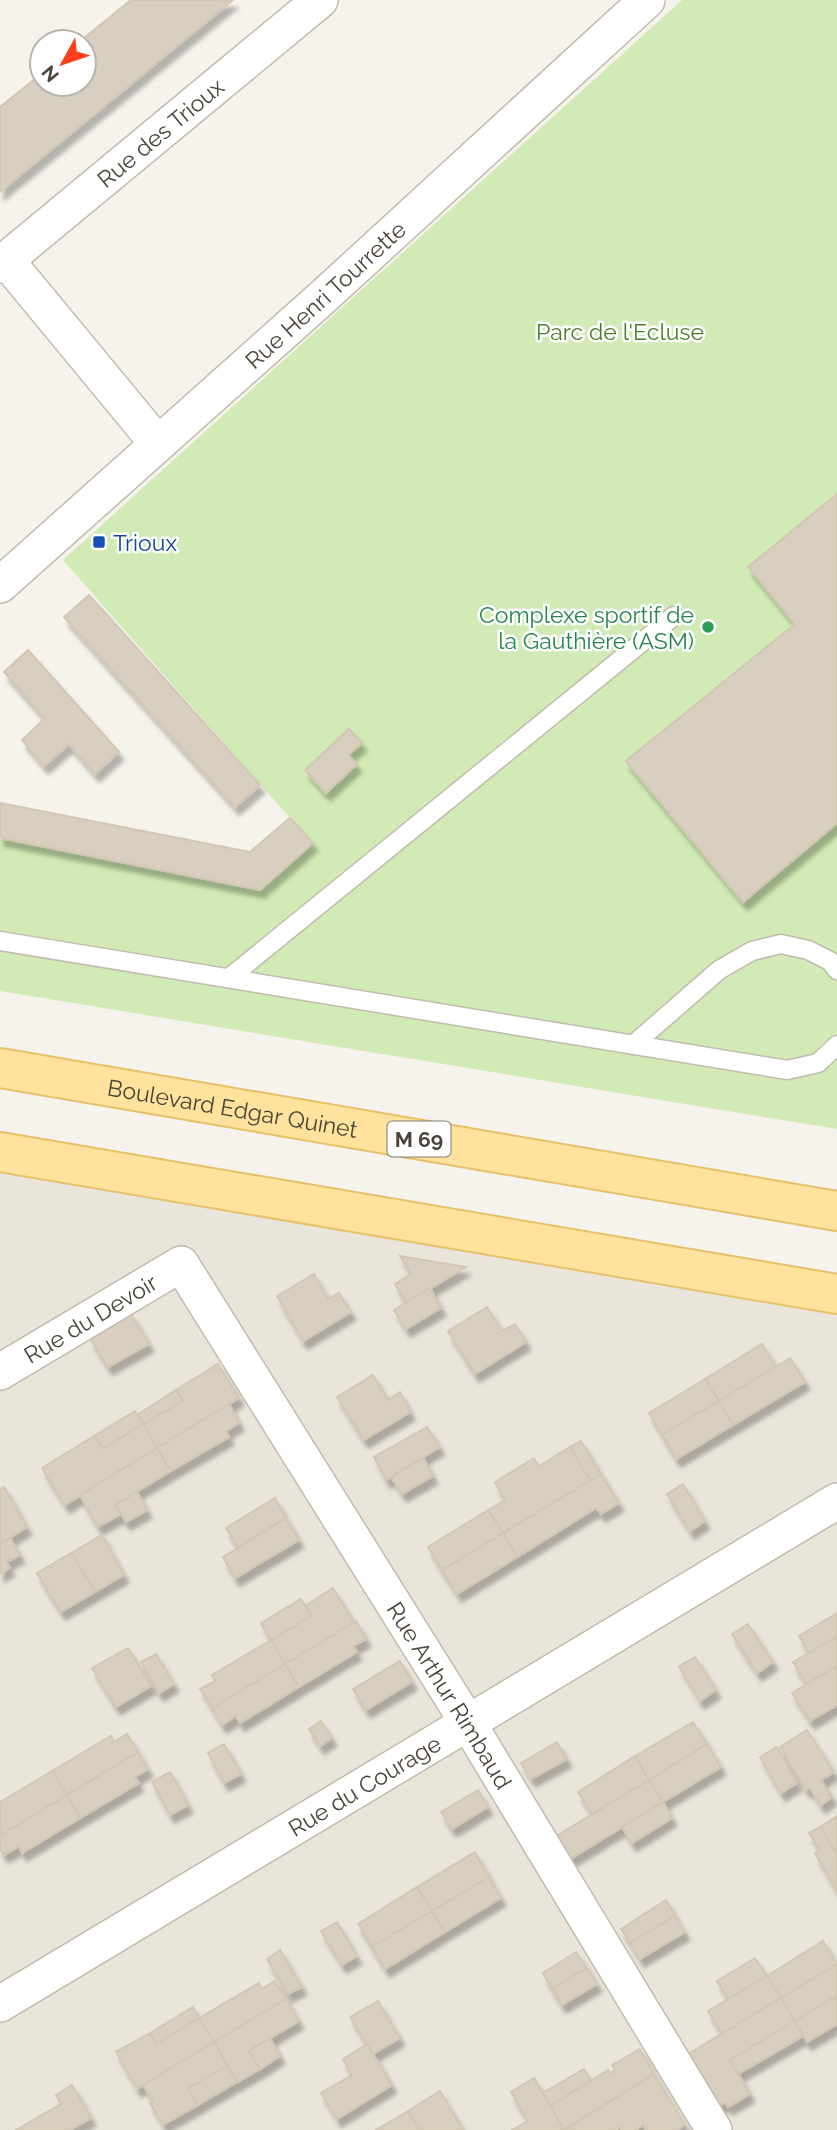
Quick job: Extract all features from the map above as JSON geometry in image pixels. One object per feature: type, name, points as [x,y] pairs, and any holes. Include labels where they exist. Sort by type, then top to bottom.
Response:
[{"type":"main road","points":[[0,1052],[116,1087]]},
{"type":"main road","name":"Boulevard Edgar Quinet","points":[[0,1068],[837,1211]]},
{"type":"main road","points":[[0,1152],[837,1294]]},
{"type":"street","name":"Rue des Trioux","points":[[3,263],[320,0]]},
{"type":"street","name":"Rue Henri Tourrette","points":[[0,585],[324,296],[647,0]]},
{"type":"street","points":[[3,263],[158,444]]},
{"type":"street","name":"Rue du Devoir","points":[[0,1372],[181,1264]]},
{"type":"street","name":"Rue Arthur Rimbaud","points":[[181,1264],[468,1723],[714,2130]]},
{"type":"street","name":"Rue du Courage","points":[[0,2004],[837,1501]]},
{"type":"lane","points":[[229,978],[674,616]]},
{"type":"lane","points":[[0,941],[787,1070],[818,1063],[837,1045]]},
{"type":"lane","points":[[633,1045],[719,970],[752,951],[781,944],[808,950],[830,961],[837,970]]},
{"type":"shaded area","points":[[0,1148],[837,1282],[837,2130],[0,2130]]},
{"type":"green space","name":"Parc de l'Ecluse","points":[[682,0],[837,0],[837,1129],[0,991],[0,838],[260,890],[313,844],[63,560]]},
{"type":"building","points":[[131,0],[233,0],[0,192],[0,107],[28,84],[28,98],[98,98],[96,28]]},
{"type":"building","points":[[837,494],[837,823],[743,902],[626,761],[795,624],[748,567]]},
{"type":"building","points":[[89,595],[260,785],[235,807],[64,617]]},
{"type":"building","points":[[28,650],[119,752],[95,774],[69,744],[44,766],[22,740],[45,718],[4,672]]},
{"type":"building","points":[[349,729],[362,743],[348,755],[357,764],[326,793],[305,770]]},
{"type":"building","points":[[0,803],[250,852],[290,818],[313,843],[260,890],[0,838]]},
{"type":"building","points":[[400,1256],[466,1267],[406,1303],[395,1284],[411,1274]]},
{"type":"building","points":[[314,1274],[328,1299],[339,1293],[351,1312],[303,1341],[277,1296]]},
{"type":"building","points":[[430,1288],[441,1308],[406,1329],[394,1310]]},
{"type":"building","points":[[487,1307],[502,1331],[515,1324],[526,1342],[475,1374],[448,1331]]},
{"type":"building","points":[[131,1314],[149,1344],[108,1367],[90,1338]]},
{"type":"building","points":[[762,1344],[776,1367],[719,1401],[705,1379]]},
{"type":"building","points":[[790,1358],[805,1382],[733,1425],[719,1401]]},
{"type":"building","points":[[218,1364],[239,1398],[157,1448],[143,1424],[183,1401],[176,1390]]},
{"type":"building","points":[[373,1375],[388,1400],[400,1392],[410,1412],[364,1440],[337,1397]]},
{"type":"building","points":[[705,1379],[719,1401],[662,1435],[649,1413]]},
{"type":"building","points":[[176,1390],[183,1401],[143,1424],[137,1415]]},
{"type":"building","points":[[719,1401],[733,1425],[676,1459],[662,1435]]},
{"type":"building","points":[[229,1404],[239,1423],[226,1431],[229,1437],[171,1471],[157,1448]]},
{"type":"building","points":[[135,1411],[143,1424],[103,1449],[94,1436]]},
{"type":"building","points":[[143,1424],[157,1448],[65,1505],[42,1468],[94,1436],[103,1449]]},
{"type":"building","points":[[427,1427],[440,1447],[386,1480],[374,1457]]},
{"type":"building","points":[[581,1441],[601,1474],[590,1481],[570,1447]]},
{"type":"building","points":[[570,1447],[590,1481],[503,1533],[488,1510],[505,1500],[495,1482],[534,1458],[539,1466]]},
{"type":"building","points":[[157,1448],[171,1471],[115,1505],[121,1514],[98,1527],[80,1495]]},
{"type":"building","points":[[423,1458],[433,1476],[402,1494],[391,1477]]},
{"type":"building","points":[[601,1474],[619,1503],[601,1514],[596,1508],[517,1557],[503,1533]]},
{"type":"building","points":[[683,1484],[705,1521],[690,1531],[667,1494]]},
{"type":"building","points":[[4,1487],[27,1527],[0,1544],[0,1489]]},
{"type":"building","points":[[137,1492],[147,1510],[126,1522],[115,1505]]},
{"type":"building","points":[[275,1498],[286,1518],[238,1547],[226,1528]]},
{"type":"building","points":[[488,1510],[503,1533],[442,1570],[428,1547]]},
{"type":"building","points":[[286,1518],[299,1540],[235,1578],[223,1557]]},
{"type":"building","points":[[503,1533],[517,1557],[457,1594],[442,1570]]},
{"type":"building","points":[[102,1535],[124,1575],[95,1592],[71,1553]]},
{"type":"building","points":[[10,1538],[20,1555],[6,1562],[10,1568],[0,1574],[0,1544]]},
{"type":"building","points":[[71,1553],[95,1592],[61,1612],[37,1573]]},
{"type":"building","points":[[333,1588],[354,1623],[285,1664],[271,1640],[311,1616],[305,1606]]},
{"type":"building","points":[[301,1599],[311,1616],[271,1640],[261,1623]]},
{"type":"building","points":[[837,1613],[837,1636],[809,1653],[799,1636]]},
{"type":"building","points":[[356,1621],[366,1639],[353,1646],[357,1652],[299,1687],[285,1664]]},
{"type":"building","points":[[748,1624],[773,1662],[757,1673],[732,1634]]},
{"type":"building","points":[[837,1636],[837,1666],[806,1684],[793,1662]]},
{"type":"building","points":[[271,1640],[285,1664],[212,1708],[200,1689],[215,1681],[212,1675]]},
{"type":"building","points":[[128,1648],[151,1686],[116,1707],[92,1668]]},
{"type":"building","points":[[156,1654],[174,1684],[159,1693],[141,1662]]},
{"type":"building","points":[[695,1657],[716,1690],[700,1701],[679,1666]]},
{"type":"building","points":[[400,1661],[412,1682],[366,1710],[353,1689]]},
{"type":"building","points":[[285,1664],[299,1687],[240,1723],[236,1716],[222,1725],[212,1708]]},
{"type":"building","points":[[837,1666],[837,1705],[810,1721],[792,1693]]},
{"type":"building","points":[[321,1721],[332,1738],[320,1746],[309,1729]]},
{"type":"building","points":[[693,1722],[707,1744],[649,1780],[635,1756]]},
{"type":"building","points":[[807,1730],[834,1772],[821,1780],[832,1797],[821,1805],[810,1788],[806,1790],[780,1747]]},
{"type":"building","points":[[127,1734],[138,1752],[67,1795],[52,1771],[111,1736],[114,1742]]},
{"type":"building","points":[[557,1742],[567,1759],[531,1779],[521,1763]]},
{"type":"building","points":[[224,1744],[241,1774],[224,1783],[208,1753]]},
{"type":"building","points":[[707,1744],[721,1767],[663,1802],[649,1780]]},
{"type":"building","points":[[777,1747],[797,1783],[781,1793],[760,1757]]},
{"type":"building","points":[[138,1752],[148,1769],[135,1777],[139,1783],[80,1818],[67,1795]]},
{"type":"building","points":[[635,1756],[649,1780],[592,1814],[578,1792]]},
{"type":"building","points":[[52,1771],[67,1795],[0,1836],[0,1802]]},
{"type":"building","points":[[170,1772],[188,1805],[170,1815],[152,1782]]},
{"type":"building","points":[[649,1780],[663,1802],[570,1859],[556,1836]]},
{"type":"building","points":[[478,1790],[488,1807],[452,1829],[441,1812]]},
{"type":"building","points":[[67,1795],[80,1818],[22,1853],[19,1846],[4,1855],[0,1849],[0,1836]]},
{"type":"building","points":[[663,1802],[672,1818],[632,1843],[622,1827]]},
{"type":"building","points":[[837,1816],[837,1854],[820,1827]]},
{"type":"building","points":[[820,1827],[837,1854],[837,1891],[815,1853],[820,1850],[809,1833]]},
{"type":"building","points":[[475,1852],[489,1877],[432,1911],[417,1887]]},
{"type":"building","points":[[489,1877],[501,1898],[445,1932],[432,1911]]},
{"type":"building","points":[[417,1887],[432,1911],[372,1947],[358,1924]]},
{"type":"building","points":[[666,1900],[675,1916],[630,1943],[621,1929]]},
{"type":"building","points":[[432,1911],[445,1932],[385,1969],[372,1947]]},
{"type":"building","points":[[675,1916],[685,1932],[640,1959],[630,1943]]},
{"type":"building","points":[[337,1922],[357,1956],[342,1965],[321,1931]]},
{"type":"building","points":[[823,1941],[837,1964],[781,1998],[767,1976]]},
{"type":"building","points":[[280,1950],[302,1987],[288,1994],[267,1959]]},
{"type":"building","points":[[576,1952],[587,1968],[552,1989],[543,1973]]},
{"type":"building","points":[[755,1958],[767,1976],[728,1999],[717,1981]]},
{"type":"building","points":[[837,1964],[837,2002],[834,1997],[795,2021],[781,1998]]},
{"type":"building","points":[[587,1968],[597,1984],[562,2005],[552,1989]]},
{"type":"building","points":[[767,1976],[781,1998],[722,2034],[708,2011]]},
{"type":"building","points":[[275,1981],[286,1999],[214,2042],[199,2018],[259,1983],[262,1989]]},
{"type":"building","points":[[834,1997],[837,2002],[837,2024],[807,2042],[795,2021]]},
{"type":"building","points":[[781,1998],[795,2021],[730,2060],[750,2094],[728,2107],[726,2102],[719,2106],[688,2054]]},
{"type":"building","points":[[286,1999],[299,2021],[249,2051],[260,2069],[238,2082],[214,2042]]},
{"type":"building","points":[[378,2001],[400,2038],[373,2054],[350,2017]]},
{"type":"building","points":[[193,2007],[199,2018],[156,2044],[150,2033]]},
{"type":"building","points":[[199,2018],[214,2042],[137,2089],[116,2052],[150,2033],[156,2044]]},
{"type":"building","points":[[795,2021],[803,2036],[738,2074],[730,2060]]},
{"type":"building","points":[[270,2038],[280,2056],[260,2069],[249,2051]]},
{"type":"building","points":[[214,2042],[227,2066],[188,2088],[198,2105],[163,2125],[143,2085]]},
{"type":"building","points":[[367,2044],[392,2085],[337,2119],[321,2093],[352,2075],[343,2059]]},
{"type":"building","points":[[640,2049],[654,2074],[564,2129],[550,2106],[608,2070],[610,2073],[615,2070],[612,2065]]},
{"type":"building","points":[[227,2066],[237,2082],[198,2105],[188,2088]]},
{"type":"building","points":[[584,2069],[591,2080],[550,2106],[543,2093]]},
{"type":"building","points":[[654,2074],[685,2125],[676,2130],[646,2130],[643,2125],[635,2130],[622,2130],[620,2127],[615,2130],[565,2130]]},
{"type":"building","points":[[534,2078],[564,2129],[512,2130],[528,2121],[511,2092]]},
{"type":"building","points":[[72,2085],[91,2118],[70,2130],[16,2130],[61,2104],[56,2095]]},
{"type":"building","points":[[440,2091],[463,2130],[420,2130],[408,2111]]},
{"type":"building","points":[[408,2111],[420,2130],[376,2130]]},
{"type":"place","name":"Trioux","points":[[99,542]]},
{"type":"place","name":"Complexe sportif de la Gauthière (ASM)","points":[[708,627]]}]
